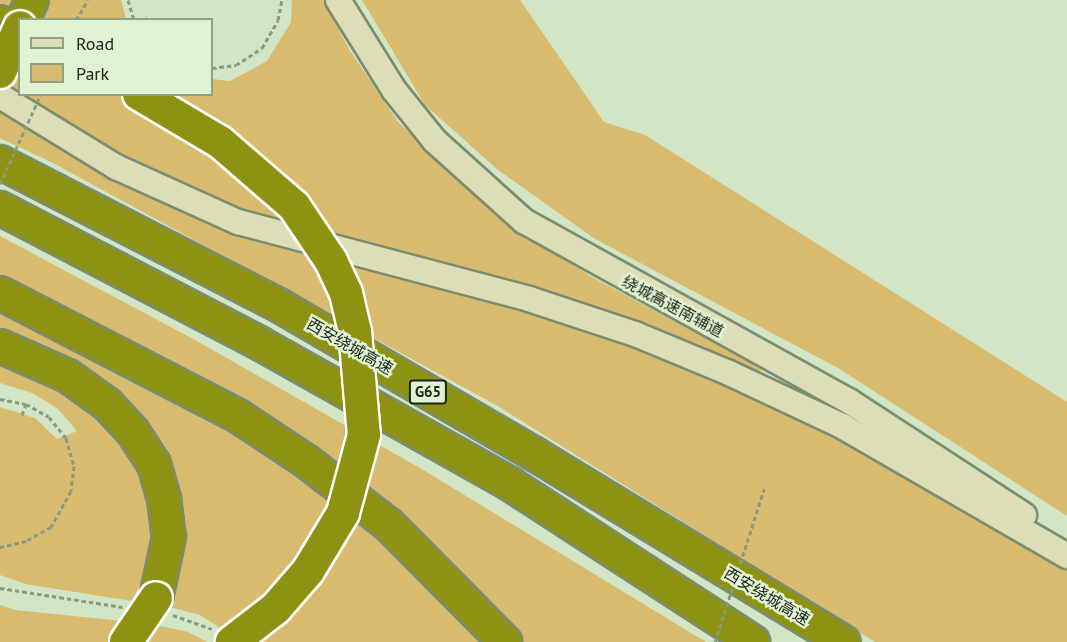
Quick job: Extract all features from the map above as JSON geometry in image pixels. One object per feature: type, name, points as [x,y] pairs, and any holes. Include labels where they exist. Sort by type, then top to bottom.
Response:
[{"type":"highway","points":[[24,18],[32,0]]},
{"type":"highway","points":[[0,22],[18,31]]},
{"type":"highway","points":[[0,72],[18,32]]},
{"type":"highway","points":[[142,96],[220,142],[294,206],[331,261],[346,293],[355,331],[364,435],[343,513],[308,571],[276,608],[232,642]]},
{"type":"highway","name":"西安绕城高速","points":[[0,162],[280,306],[843,642]]},
{"type":"highway","name":"G65","points":[[0,208],[259,343],[510,484],[753,642]]},
{"type":"highway","points":[[0,293],[238,416],[306,461],[389,525],[505,642]]},
{"type":"highway","points":[[0,346],[68,376],[107,404],[133,432],[154,464],[164,498],[169,537],[156,597],[126,642]]},
{"type":"main road","name":"绕城高速南辅道","points":[[338,0],[394,90],[435,141],[524,221],[849,401],[967,475],[1067,546]]},
{"type":"main road","points":[[0,96],[116,166],[238,222],[529,299],[634,334],[729,374],[842,426],[1067,556]]},
{"type":"path","points":[[77,18],[88,0]]},
{"type":"path","points":[[128,0],[133,18]]},
{"type":"path","points":[[213,68],[236,65],[262,48],[278,20],[282,0]]},
{"type":"path","points":[[0,184],[40,96]]},
{"type":"path","points":[[0,399],[26,404],[49,417],[66,438],[72,453],[74,478],[58,518],[40,535],[0,547]]},
{"type":"path","points":[[22,415],[26,404]]},
{"type":"path","points":[[715,642],[764,489]]},
{"type":"green space","points":[[0,0],[121,0],[126,18],[18,18],[18,96],[213,96],[213,79],[230,81],[267,61],[291,22],[292,0],[323,0],[349,49],[398,122],[505,221],[592,277],[761,368],[756,392],[1067,571],[1067,642],[875,642],[496,405],[53,163],[0,138]]},
{"type":"green space","points":[[362,0],[520,0],[604,122],[645,135],[1067,402],[1067,516],[838,368],[595,239],[498,170],[425,105]]},
{"type":"green space","points":[[0,236],[197,341],[425,471],[706,642],[242,642],[200,615],[158,604],[165,457],[138,414],[83,368],[0,329]]},
{"type":"green space","points":[[0,354],[100,409],[151,483],[154,533],[147,572],[132,601],[25,584],[0,575],[0,407],[35,418],[57,439],[77,431],[57,408],[32,393],[0,383]]},
{"type":"green space","points":[[0,605],[15,610],[151,624],[188,632],[207,642],[0,642]]}]
